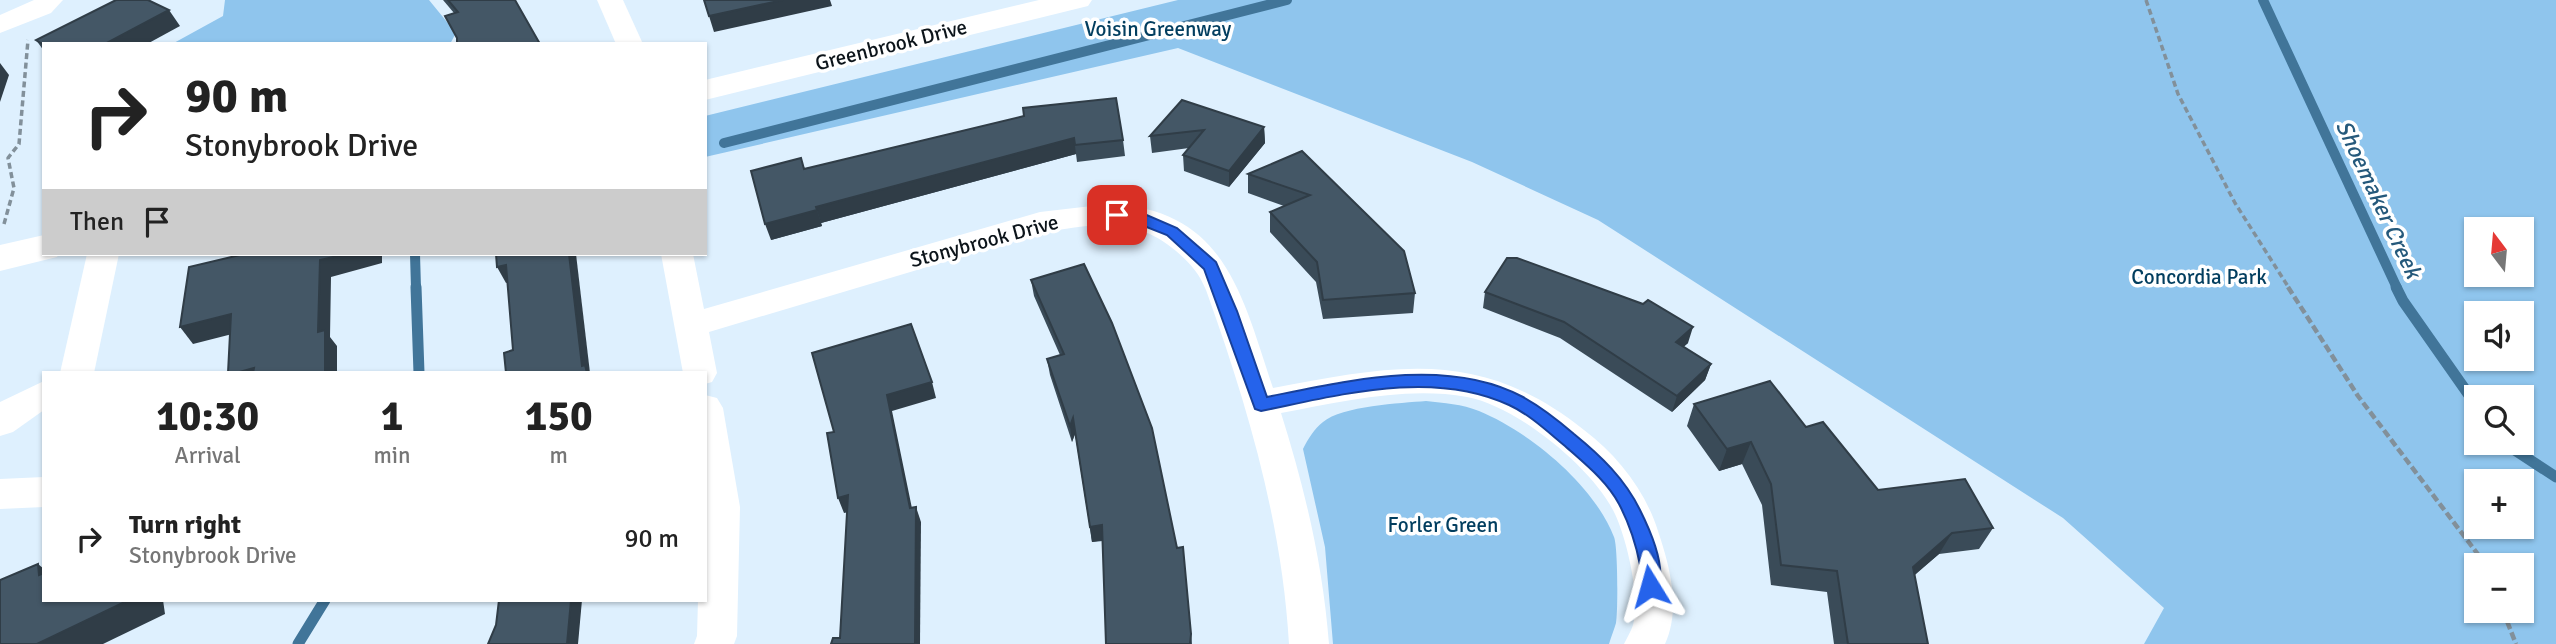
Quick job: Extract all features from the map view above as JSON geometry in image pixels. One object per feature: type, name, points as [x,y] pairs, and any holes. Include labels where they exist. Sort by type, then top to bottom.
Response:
[{"type":"street","points":[[9,21],[50,0]]},
{"type":"street","points":[[610,0],[629,42]]},
{"type":"street","name":"Greenbrook Drive","points":[[707,90],[1077,0]]},
{"type":"street","name":"Stonybrook Drive","points":[[692,325],[1040,223],[1097,213],[1137,217],[1172,232],[1211,266],[1230,311],[1261,404],[1285,490],[1308,598],[1309,644]]},
{"type":"street","points":[[1,245],[42,248]]},
{"type":"street","points":[[77,371],[103,256]]},
{"type":"street","points":[[677,256],[700,371]]},
{"type":"street","points":[[1261,404],[1358,385],[1420,381],[1469,385],[1516,401],[1553,426],[1595,461],[1625,497],[1639,526],[1649,566],[1653,625],[1644,644]]},
{"type":"street","points":[[0,422],[16,409],[42,395]]},
{"type":"street","points":[[707,420],[721,507],[717,636],[714,644]]},
{"type":"street","points":[[0,494],[42,492]]},
{"type":"path","points":[[2146,0],[2178,94],[2235,203],[2358,396],[2477,553]]},
{"type":"path","points":[[1,245],[14,188],[8,158],[19,144],[29,33],[9,21]]},
{"type":"path","points":[[2508,623],[2516,644]]},
{"type":"green space","points":[[225,0],[429,0],[456,33],[451,42],[176,42],[223,16]]},
{"type":"green space","name":"Concordia Park","points":[[1178,0],[2556,0],[2556,644],[2144,644],[2164,608],[2063,518],[1598,220],[1472,162],[1178,48],[707,157],[707,116]]},
{"type":"green space","name":"Forler Green","points":[[1426,401],[1466,407],[1499,420],[1539,446],[1592,498],[1605,518],[1615,543],[1617,617],[1609,644],[1333,644],[1325,547],[1303,449],[1323,422],[1344,412],[1372,406]]},
{"type":"building","points":[[116,0],[148,0],[169,10],[109,42],[42,44],[36,40]]},
{"type":"building","points":[[448,0],[515,0],[539,42],[457,42],[445,16],[458,12]]},
{"type":"building","points":[[704,0],[783,0],[709,16]]},
{"type":"building","points":[[1116,98],[1123,140],[1075,145],[1074,138],[816,207],[817,210],[765,224],[751,171],[801,158],[804,169],[1024,116],[1023,108]]},
{"type":"building","points":[[1182,100],[1264,127],[1229,171],[1183,155],[1204,130],[1150,136]]},
{"type":"building","points":[[1302,151],[1404,251],[1415,293],[1323,300],[1317,262],[1270,212],[1310,195],[1248,174]]},
{"type":"building","points":[[236,256],[337,256],[320,260],[318,332],[325,330],[325,371],[253,371],[254,368],[228,371],[231,314],[180,327],[189,267]]},
{"type":"building","points":[[496,256],[569,256],[582,366],[585,365],[586,371],[506,371],[504,353],[513,350],[506,265],[497,267]]},
{"type":"building","points":[[1507,258],[1517,258],[1643,304],[1648,300],[1693,327],[1676,342],[1711,364],[1677,396],[1564,322],[1485,292]]},
{"type":"building","points":[[1084,264],[1112,323],[1152,428],[1177,548],[1183,547],[1190,644],[1106,644],[1102,525],[1090,527],[1073,418],[1070,426],[1047,359],[1064,354],[1031,280]]},
{"type":"building","points":[[911,324],[932,382],[887,395],[910,508],[916,507],[915,644],[831,644],[833,638],[840,638],[848,495],[838,498],[827,433],[834,432],[812,353]]},
{"type":"building","points":[[1770,381],[1806,427],[1823,422],[1878,490],[1965,479],[1993,528],[1952,533],[1913,567],[1928,644],[1848,644],[1837,571],[1781,565],[1771,484],[1751,442],[1727,449],[1694,404]]},
{"type":"building","points":[[38,564],[39,575],[42,574],[42,602],[125,602],[37,644],[0,644],[0,580]]},
{"type":"building","points":[[499,602],[571,602],[567,644],[488,644],[496,625]]},
{"type":"waterway","points":[[724,143],[1287,0]]},
{"type":"waterway","name":"Shoemaker Creek","points":[[2263,0],[2397,288]]},
{"type":"waterway","points":[[415,256],[416,288]]},
{"type":"waterway","points":[[416,287],[419,371]]},
{"type":"waterway","name":"Shoemaker Creek","points":[[2396,287],[2464,388]]},
{"type":"waterway","name":"Shoemaker Creek","points":[[2522,455],[2556,477]]},
{"type":"waterway","points":[[298,644],[324,602]]},
{"type":"route","points":[[1117,215],[1137,217],[1172,232],[1211,266],[1230,311],[1261,404],[1358,385],[1420,381],[1469,385],[1516,401],[1553,426],[1595,461],[1625,497],[1639,526],[1649,566],[1650,586]]},
{"type":"park label","name":"Voisin Greenway","points":[[1158,29]]}]
